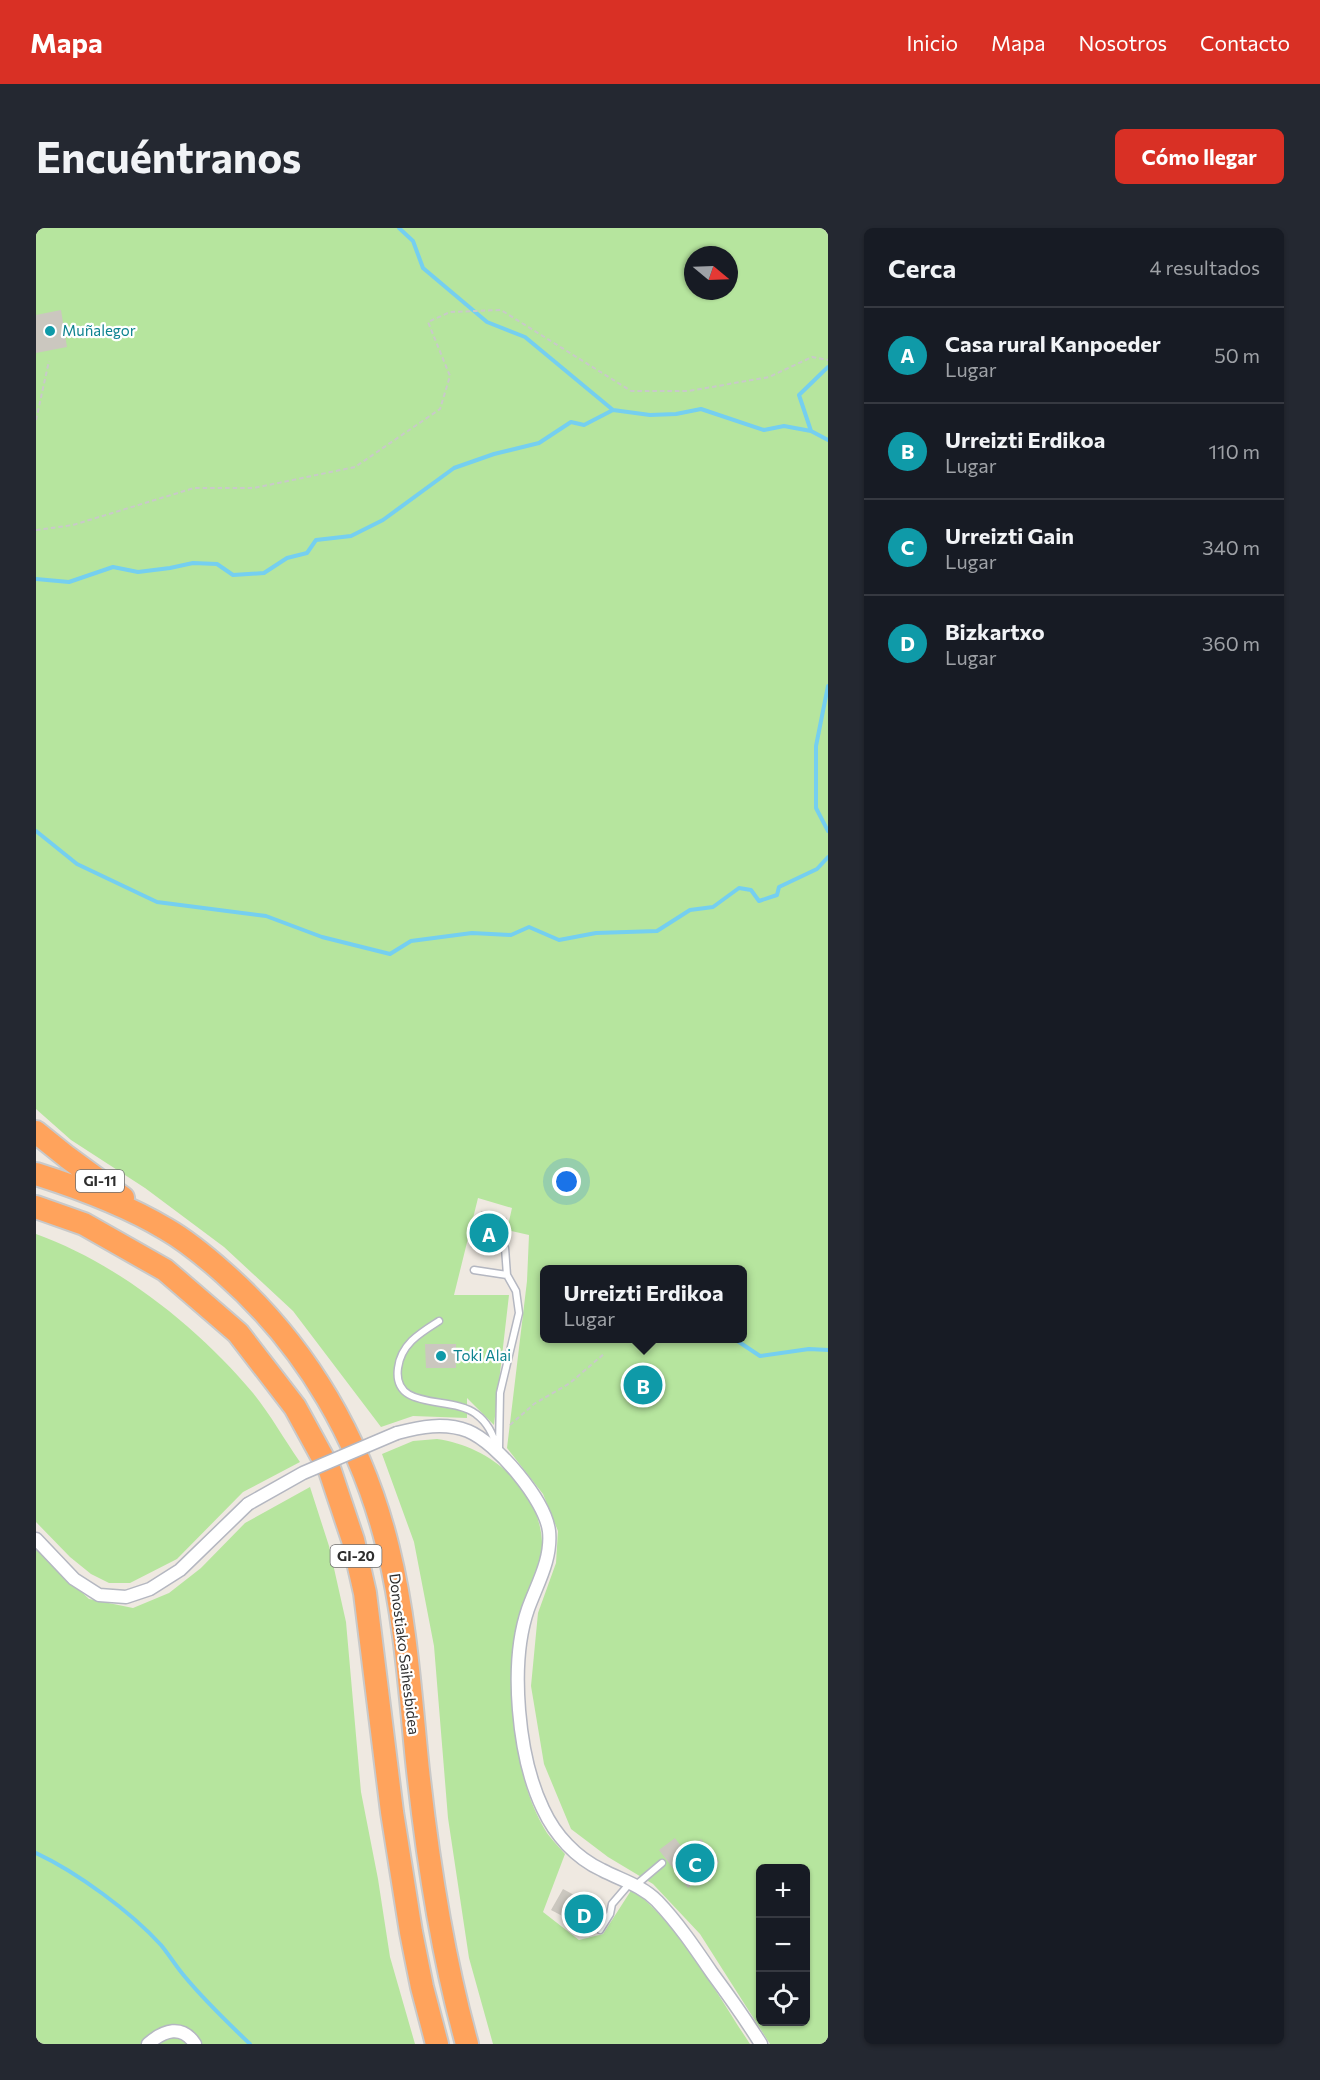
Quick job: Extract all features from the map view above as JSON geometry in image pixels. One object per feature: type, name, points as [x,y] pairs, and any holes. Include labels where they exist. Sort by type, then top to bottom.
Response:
[{"type":"highway","name":"GI-11","points":[[36,1132],[166,1229]]},
{"type":"highway","name":"Donostiako Saihesbidea","points":[[36,1174],[68,1184],[118,1205],[166,1229],[198,1252],[236,1284],[271,1319],[296,1350],[325,1393],[345,1429],[370,1486],[396,1587],[440,1931],[467,2044]]},
{"type":"highway","name":"Donostiako Saihesbidea","points":[[36,1207],[84,1224],[165,1270],[238,1333],[295,1407],[330,1472],[353,1540],[364,1593],[410,1921],[422,1988],[436,2044]]},
{"type":"street","points":[[36,1539],[74,1579],[99,1595],[126,1597],[150,1589],[180,1570],[248,1504],[303,1473],[397,1433],[421,1426],[445,1426],[469,1431],[512,1466],[543,1510],[549,1530],[548,1553],[541,1579],[528,1610],[522,1635],[518,1689],[518,1713],[522,1737],[542,1808],[556,1834],[576,1853],[600,1869],[633,1884],[655,1899],[682,1930],[761,2044]]},
{"type":"street","points":[[148,2044],[157,2036],[175,2031],[189,2035],[195,2044]]},
{"type":"lane","points":[[499,1454],[500,1393],[519,1313],[516,1291],[507,1275],[505,1248]]},
{"type":"lane","points":[[474,1270],[507,1275]]},
{"type":"lane","points":[[439,1321],[418,1334],[403,1350],[397,1377],[402,1390],[412,1397],[427,1402],[453,1403],[476,1414],[490,1432],[499,1454]]},
{"type":"lane","points":[[600,1930],[610,1914],[612,1904],[633,1884],[662,1863]]},
{"type":"path","points":[[36,530],[73,525],[194,488],[254,488],[355,466],[440,409],[450,376],[428,322],[450,312],[501,310],[631,391],[688,391],[769,377],[812,357],[828,360]]},
{"type":"path","points":[[36,420],[49,361]]},
{"type":"path","points":[[507,1428],[534,1404],[570,1383],[605,1353]]},
{"type":"green space","points":[[36,228],[828,228],[828,2044],[770,2044],[759,2026],[810,2026],[810,1864],[756,1864],[756,2022],[700,1934],[653,1884],[608,1857],[571,1829],[544,1764],[531,1686],[538,1613],[556,1563],[558,1531],[543,1494],[507,1448],[527,1281],[529,1235],[507,1230],[512,1208],[478,1198],[454,1295],[509,1295],[494,1425],[467,1398],[467,1418],[413,1416],[381,1427],[293,1311],[224,1247],[145,1188],[71,1140],[36,1109]]},
{"type":"green space","points":[[36,1234],[66,1246],[96,1262],[126,1280],[182,1321],[231,1368],[253,1393],[300,1462],[243,1492],[177,1559],[130,1583],[109,1583],[91,1574],[70,1557],[36,1522]]},
{"type":"green space","points":[[437,1439],[475,1450],[508,1472],[532,1504],[539,1522],[542,1552],[518,1620],[514,1654],[514,1694],[519,1756],[529,1796],[547,1833],[565,1854],[543,1912],[579,1940],[603,1934],[632,1889],[650,1904],[682,1941],[750,2044],[493,2044],[469,1958],[448,1818],[434,1646],[414,1542],[382,1454],[413,1441]]},
{"type":"green space","points":[[310,1487],[329,1546],[346,1622],[361,1792],[390,1957],[415,2044],[36,2044],[36,1548],[89,1599],[133,1608],[169,1593],[201,1568],[245,1523]]},
{"type":"building","name":"Muñalegor","points":[[61,310],[67,347],[36,353],[36,315]]},
{"type":"building","points":[[481,1211],[507,1218],[496,1255],[471,1247]]},
{"type":"building","name":"Toki Alai","points":[[425,1344],[456,1344],[456,1368],[426,1368]]},
{"type":"building","points":[[640,1374],[651,1376],[646,1397],[635,1394]]},
{"type":"building","points":[[675,1838],[686,1853],[701,1839],[719,1862],[688,1888],[659,1850]]},
{"type":"building","points":[[563,1889],[600,1909],[589,1930],[551,1910]]},
{"type":"waterway","points":[[399,228],[413,241],[423,268],[487,322],[525,337],[613,410],[650,415],[676,414],[701,409],[764,430],[784,426],[811,431]]},
{"type":"waterway","points":[[828,367],[799,395],[811,431],[828,440]]},
{"type":"waterway","points":[[36,579],[69,582],[113,567],[138,572],[193,563],[217,564],[233,575],[264,573],[287,558],[307,553],[316,540],[351,536],[383,520],[454,468],[494,454],[539,443],[571,422],[584,425],[613,410]]},
{"type":"waterway","points":[[828,686],[816,746],[816,808],[828,831]]},
{"type":"waterway","points":[[36,831],[77,864],[157,902],[266,916],[322,937],[390,954],[411,941],[472,933],[511,935],[529,927],[559,940],[596,933],[657,931],[690,910],[713,907],[739,888],[751,890],[759,901],[777,895],[779,887],[817,869],[828,857]]},
{"type":"waterway","points":[[740,1343],[760,1356],[809,1349],[828,1350]]},
{"type":"waterway","points":[[36,1853],[86,1882],[135,1919],[161,1945],[201,1995],[250,2044]]},
{"type":"place","name":"Muñalegor","points":[[50,331]]},
{"type":"place","name":"Casa rural Kanpoeder","points":[[489,1233]]},
{"type":"place","name":"Toki Alai","points":[[441,1356]]},
{"type":"place","name":"Urreizti Erdikoa","points":[[643,1385]]},
{"type":"place","name":"Urreizti Gain","points":[[695,1863]]},
{"type":"place","name":"Bizkartxo","points":[[584,1914]]}]
